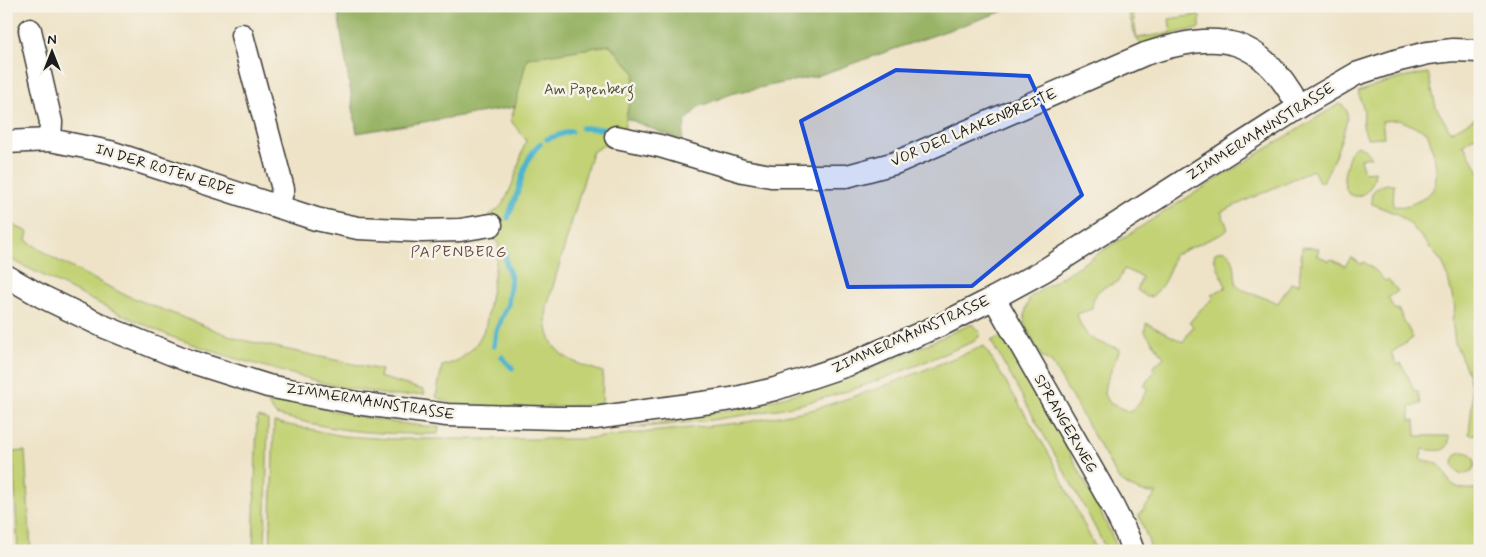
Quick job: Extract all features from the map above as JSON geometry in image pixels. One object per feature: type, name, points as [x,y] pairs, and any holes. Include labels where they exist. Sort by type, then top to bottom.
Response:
[{"type":"street","points":[[30,30],[51,122],[50,140]]},
{"type":"street","points":[[242,36],[282,188],[278,206]]},
{"type":"street","name":"VOR DER LAAKENBREITE","points":[[616,137],[660,146],[743,171],[771,176],[847,176],[895,163],[1145,54],[1188,42],[1207,41],[1232,43],[1248,48],[1263,58],[1279,75],[1299,107]]},
{"type":"street","name":"ZIMMERMANNSTRASSE","points":[[6,276],[105,328],[189,361],[268,386],[356,402],[428,414],[507,418],[594,418],[732,399],[775,388],[850,364],[994,298],[1045,270],[1344,80],[1378,66],[1428,53],[1453,50],[1480,51]]},
{"type":"street","name":"IN DER ROTEN ERDE","points":[[6,142],[50,140],[110,152],[316,218],[366,229],[460,230],[491,225]]},
{"type":"street","name":"SPRANGERWEG","points":[[994,298],[1111,503],[1133,551]]},
{"type":"highlighted area","points":[[896,70],[1029,76],[1082,195],[972,286],[848,287],[801,121]]},
{"type":"green space","points":[[337,6],[1018,6],[817,76],[734,93],[698,107],[685,122],[682,141],[626,118],[635,73],[610,45],[527,58],[515,107],[357,133]]},
{"type":"green space","points":[[1127,6],[1136,6],[1132,9],[1137,38],[1171,33],[1169,19],[1197,15],[1200,17],[1200,27],[1141,44],[1136,39]]},
{"type":"green space","name":"Am Papenberg","points":[[610,45],[635,73],[623,135],[618,148],[604,145],[592,152],[547,307],[546,322],[548,334],[559,352],[578,363],[603,372],[602,404],[561,407],[461,407],[436,397],[442,366],[450,364],[470,351],[475,346],[486,324],[499,245],[489,234],[489,215],[498,209],[508,194],[526,140],[511,121],[527,58]]},
{"type":"green space","points":[[1428,73],[1436,107],[1451,132],[1480,115],[1480,133],[1463,144],[1480,173],[1480,432],[1472,435],[1469,434],[1472,404],[1471,387],[1468,373],[1455,343],[1452,320],[1455,308],[1447,274],[1442,262],[1411,225],[1397,214],[1372,204],[1371,199],[1374,191],[1380,186],[1394,184],[1393,206],[1404,206],[1422,199],[1434,187],[1436,167],[1427,132],[1400,120],[1382,121],[1384,137],[1367,138],[1363,126],[1364,111],[1358,92],[1410,76]]},
{"type":"green space","points":[[1339,104],[1346,109],[1347,118],[1338,147],[1323,182],[1319,182],[1313,170],[1221,212],[1228,228],[1224,233],[1174,255],[1163,283],[1151,297],[1137,290],[1142,277],[1124,269],[1118,282],[1096,293],[1092,309],[1077,314],[1084,330],[1092,339],[1120,349],[1105,385],[1104,395],[1111,404],[1130,412],[1139,404],[1148,388],[1144,385],[1155,371],[1152,368],[1164,357],[1145,332],[1146,323],[1183,342],[1193,326],[1189,323],[1214,298],[1211,295],[1226,287],[1214,258],[1215,253],[1222,251],[1230,255],[1233,260],[1236,285],[1241,289],[1278,303],[1291,283],[1299,284],[1302,247],[1319,248],[1317,255],[1345,266],[1351,257],[1361,264],[1364,262],[1385,281],[1388,280],[1398,291],[1388,298],[1395,310],[1398,309],[1413,338],[1391,353],[1397,365],[1401,363],[1414,391],[1417,390],[1421,404],[1410,406],[1410,420],[1415,420],[1416,436],[1449,436],[1449,442],[1445,449],[1437,451],[1423,449],[1420,459],[1439,465],[1450,482],[1457,487],[1466,489],[1480,488],[1480,537],[1474,538],[1475,551],[1152,551],[1139,515],[1157,493],[1136,490],[1118,478],[1052,363],[1042,357],[1024,324],[1026,308],[1030,297]]},
{"type":"green space","points":[[1358,145],[1371,157],[1360,159],[1364,172],[1375,171],[1370,187],[1365,193],[1360,196],[1354,196],[1349,194],[1344,177],[1350,153]]},
{"type":"green space","points":[[6,222],[28,232],[26,240],[55,259],[123,294],[238,339],[381,370],[379,377],[424,390],[425,394],[393,396],[336,386],[233,358],[172,337],[116,312],[6,257]]},
{"type":"green space","points":[[972,324],[980,333],[979,337],[973,342],[885,378],[831,396],[806,403],[731,417],[629,428],[730,410],[829,384],[893,360]]},
{"type":"green space","points":[[1003,335],[1078,468],[1119,551],[1107,551],[991,341]]},
{"type":"green space","points":[[984,346],[1048,452],[1097,551],[270,551],[274,422],[343,436],[390,439],[582,439],[747,422],[815,409],[882,387]]},
{"type":"green space","points":[[270,396],[396,423],[439,427],[438,434],[359,431],[303,422],[276,415],[268,404]]},
{"type":"green space","points":[[259,417],[268,420],[265,551],[253,551],[257,419]]},
{"type":"green space","points":[[25,451],[31,551],[18,551],[13,452]]},
{"type":"green space","points":[[1464,452],[1472,455],[1475,463],[1472,471],[1464,474],[1456,471],[1453,463],[1456,455]]},
{"type":"waterway","points":[[582,128],[606,129]]},
{"type":"waterway","points":[[547,139],[571,131]]},
{"type":"waterway","points":[[508,218],[531,154],[540,144]]},
{"type":"waterway","points":[[494,346],[496,331],[508,304],[511,278],[506,263],[505,248]]},
{"type":"waterway","points":[[502,357],[512,368]]},
{"type":"district","name":"PAPENBERG","points":[[459,252]]}]
